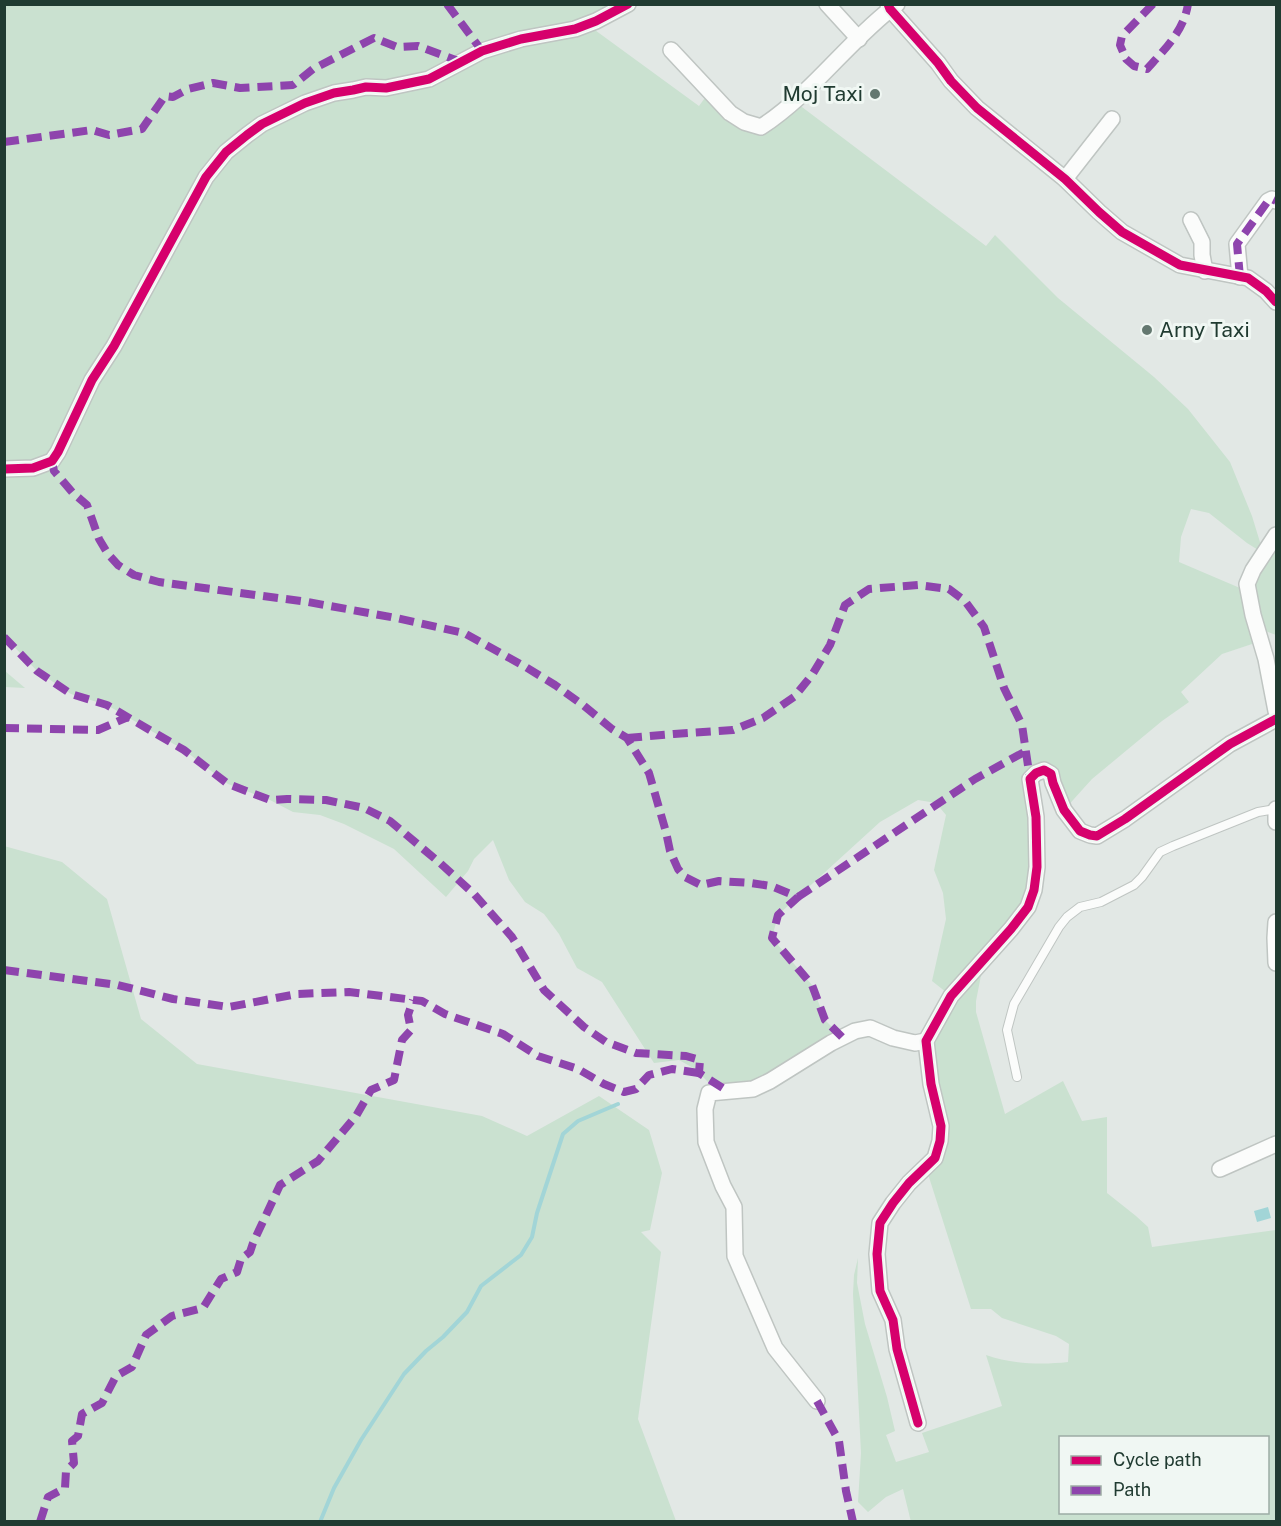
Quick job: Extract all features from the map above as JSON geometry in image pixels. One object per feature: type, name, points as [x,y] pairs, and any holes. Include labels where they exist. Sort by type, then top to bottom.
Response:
[{"type":"street","points":[[4,469],[33,468],[52,461],[92,380],[114,346],[206,177],[226,152],[261,124],[305,102],[334,93],[366,87],[386,88],[429,79],[482,51],[521,39],[575,29],[628,4]]},
{"type":"street","points":[[827,4],[859,39]]},
{"type":"street","points":[[671,50],[730,112],[744,122],[760,127],[790,106],[892,6],[951,81],[978,108],[1065,179],[1122,232],[1180,265],[1248,278],[1266,291],[1276,302]]},
{"type":"street","points":[[1065,179],[1112,119]]},
{"type":"street","points":[[1240,277],[1237,244],[1268,201],[1272,199],[1276,201]]},
{"type":"street","points":[[1191,220],[1202,242],[1205,271]]},
{"type":"street","points":[[1276,536],[1253,570],[1247,584],[1266,659],[1276,711]]},
{"type":"street","points":[[918,1423],[897,1348],[892,1320],[880,1292],[877,1254],[880,1223],[909,1183],[935,1158],[940,1141],[941,1126],[931,1084],[926,1041],[951,996],[1011,929],[1028,907],[1034,890],[1037,867],[1036,817],[1030,779],[1036,773],[1044,770],[1051,774],[1064,810],[1080,831],[1097,836],[1125,819],[1230,744],[1276,719]]},
{"type":"street","points":[[1276,809],[1276,822]]},
{"type":"street","points":[[1276,922],[1276,963]]},
{"type":"street","points":[[817,1401],[775,1348],[735,1256],[734,1207],[706,1142],[705,1109],[709,1093],[753,1089],[855,1031],[870,1028],[893,1038],[915,1043],[926,1041]]},
{"type":"street","points":[[1220,1169],[1276,1144]]},
{"type":"lane","points":[[1017,1077],[1007,1030],[1014,1004],[1067,917],[1080,907],[1101,902],[1134,885],[1160,852],[1258,812],[1276,809]]},
{"type":"green space","points":[[4,5],[628,5],[588,25],[699,106],[710,91],[760,127],[794,101],[986,246],[995,235],[1058,298],[1154,377],[1188,409],[1230,462],[1252,516],[1263,552],[1267,549],[1276,553],[1276,635],[1258,628],[1261,641],[1222,654],[1181,692],[1189,702],[1162,721],[1092,779],[1064,810],[1053,783],[1036,773],[1034,890],[984,960],[976,1012],[1005,1114],[1063,1081],[1082,1121],[1107,1117],[1107,1193],[1148,1227],[1152,1247],[1276,1230],[1276,1521],[911,1522],[903,1489],[886,1497],[868,1512],[858,1502],[861,1453],[853,1294],[858,1258],[857,1283],[865,1324],[895,1431],[886,1435],[896,1462],[929,1452],[922,1433],[1002,1406],[986,1355],[1027,1363],[1068,1362],[1069,1344],[1056,1336],[1002,1318],[991,1309],[971,1309],[928,1174],[940,1141],[927,1060],[951,996],[932,981],[946,919],[943,893],[934,870],[946,815],[936,803],[918,800],[880,822],[778,915],[772,938],[812,985],[825,1020],[842,1037],[770,1081],[718,1092],[695,1069],[679,1060],[654,1063],[602,982],[577,968],[559,934],[544,914],[525,902],[509,880],[493,840],[474,859],[468,871],[446,897],[394,849],[344,824],[320,815],[293,812],[270,800],[228,784],[184,750],[107,705],[71,694],[37,671],[5,637]],"holes":[[[1191,509],[1209,513],[1263,553],[1247,591],[1179,562],[1181,537]]]},
{"type":"green space","points":[[5,671],[25,688],[5,687]]},
{"type":"green space","points":[[4,846],[62,862],[107,899],[141,1019],[197,1064],[482,1116],[527,1136],[599,1096],[649,1130],[662,1173],[650,1230],[641,1232],[661,1252],[638,1419],[676,1521],[5,1521]]},
{"type":"water","points":[[1268,1207],[1271,1218],[1257,1222],[1254,1211]]},
{"type":"waterway","points":[[320,1522],[334,1488],[361,1440],[404,1374],[467,1312],[481,1286],[521,1255],[532,1237],[537,1213],[563,1134],[578,1121],[618,1104]]},
{"type":"marked path","points":[[447,4],[482,51]]},
{"type":"marked path","points":[[1153,4],[1122,36],[1120,45],[1126,59],[1134,66],[1147,69],[1178,31],[1188,4]]},
{"type":"marked path","points":[[4,142],[92,130],[109,135],[142,129],[165,96],[173,97],[188,89],[213,83],[240,88],[293,85],[313,69],[374,38],[397,47],[418,46],[461,62]]},
{"type":"marked path","points":[[1240,277],[1237,244],[1268,201],[1272,199],[1276,201]]},
{"type":"marked path","points":[[52,461],[54,471],[87,505],[99,539],[108,554],[118,565],[134,575],[159,582],[308,602],[464,633],[524,666],[583,705],[612,729],[627,738],[649,773],[670,851],[678,869],[685,877],[701,885],[719,881],[771,886],[798,897],[778,915],[772,938],[812,985],[825,1020],[842,1037]]},
{"type":"marked path","points":[[627,738],[733,730],[763,718],[794,697],[812,675],[830,645],[845,605],[869,589],[918,585],[949,589],[965,601],[984,627],[1004,688],[1022,725],[1030,779]]},
{"type":"marked path","points":[[4,637],[37,671],[71,694],[107,705],[184,750],[228,784],[270,800],[326,800],[364,808],[390,821],[474,894],[512,937],[544,990],[584,1027],[606,1042],[636,1053],[686,1056],[700,1060],[699,1073],[729,1092]]},
{"type":"marked path","points":[[4,728],[98,730],[128,717]]},
{"type":"marked path","points":[[798,897],[975,779],[1026,751]]},
{"type":"marked path","points":[[4,970],[118,985],[173,999],[229,1007],[297,994],[349,992],[422,1001],[445,1014],[503,1034],[538,1056],[578,1069],[624,1092],[636,1089],[649,1075],[672,1069],[699,1073]]},
{"type":"marked path","points":[[40,1522],[48,1497],[65,1488],[66,1471],[74,1463],[72,1441],[78,1436],[82,1414],[102,1403],[116,1376],[132,1367],[146,1335],[172,1316],[203,1308],[221,1279],[237,1272],[241,1259],[250,1252],[280,1185],[318,1161],[356,1116],[371,1090],[394,1080],[402,1040],[411,1030],[408,1015],[413,1000]]},
{"type":"marked path","points":[[817,1401],[839,1441],[853,1522]]},
{"type":"cycle path","points":[[4,469],[33,468],[52,461],[92,380],[114,346],[206,177],[226,152],[247,135],[262,124],[305,103],[334,93],[366,87],[386,88],[429,79],[482,51],[521,39],[575,29],[628,4]]},
{"type":"cycle path","points":[[888,4],[951,81],[977,108],[1065,179],[1122,232],[1180,265],[1248,278],[1266,291],[1276,302]]},
{"type":"cycle path","points":[[918,1423],[897,1349],[893,1320],[880,1291],[877,1254],[880,1223],[909,1183],[935,1158],[940,1141],[941,1126],[931,1084],[926,1041],[951,996],[1011,929],[1028,907],[1034,890],[1037,867],[1036,817],[1030,779],[1036,773],[1044,770],[1051,774],[1064,810],[1080,831],[1097,836],[1125,819],[1230,744],[1276,719]]},
{"type":"place","name":"Moj Taxi","points":[[875,94]]},
{"type":"place","name":"Arny Taxi","points":[[1147,330]]}]
